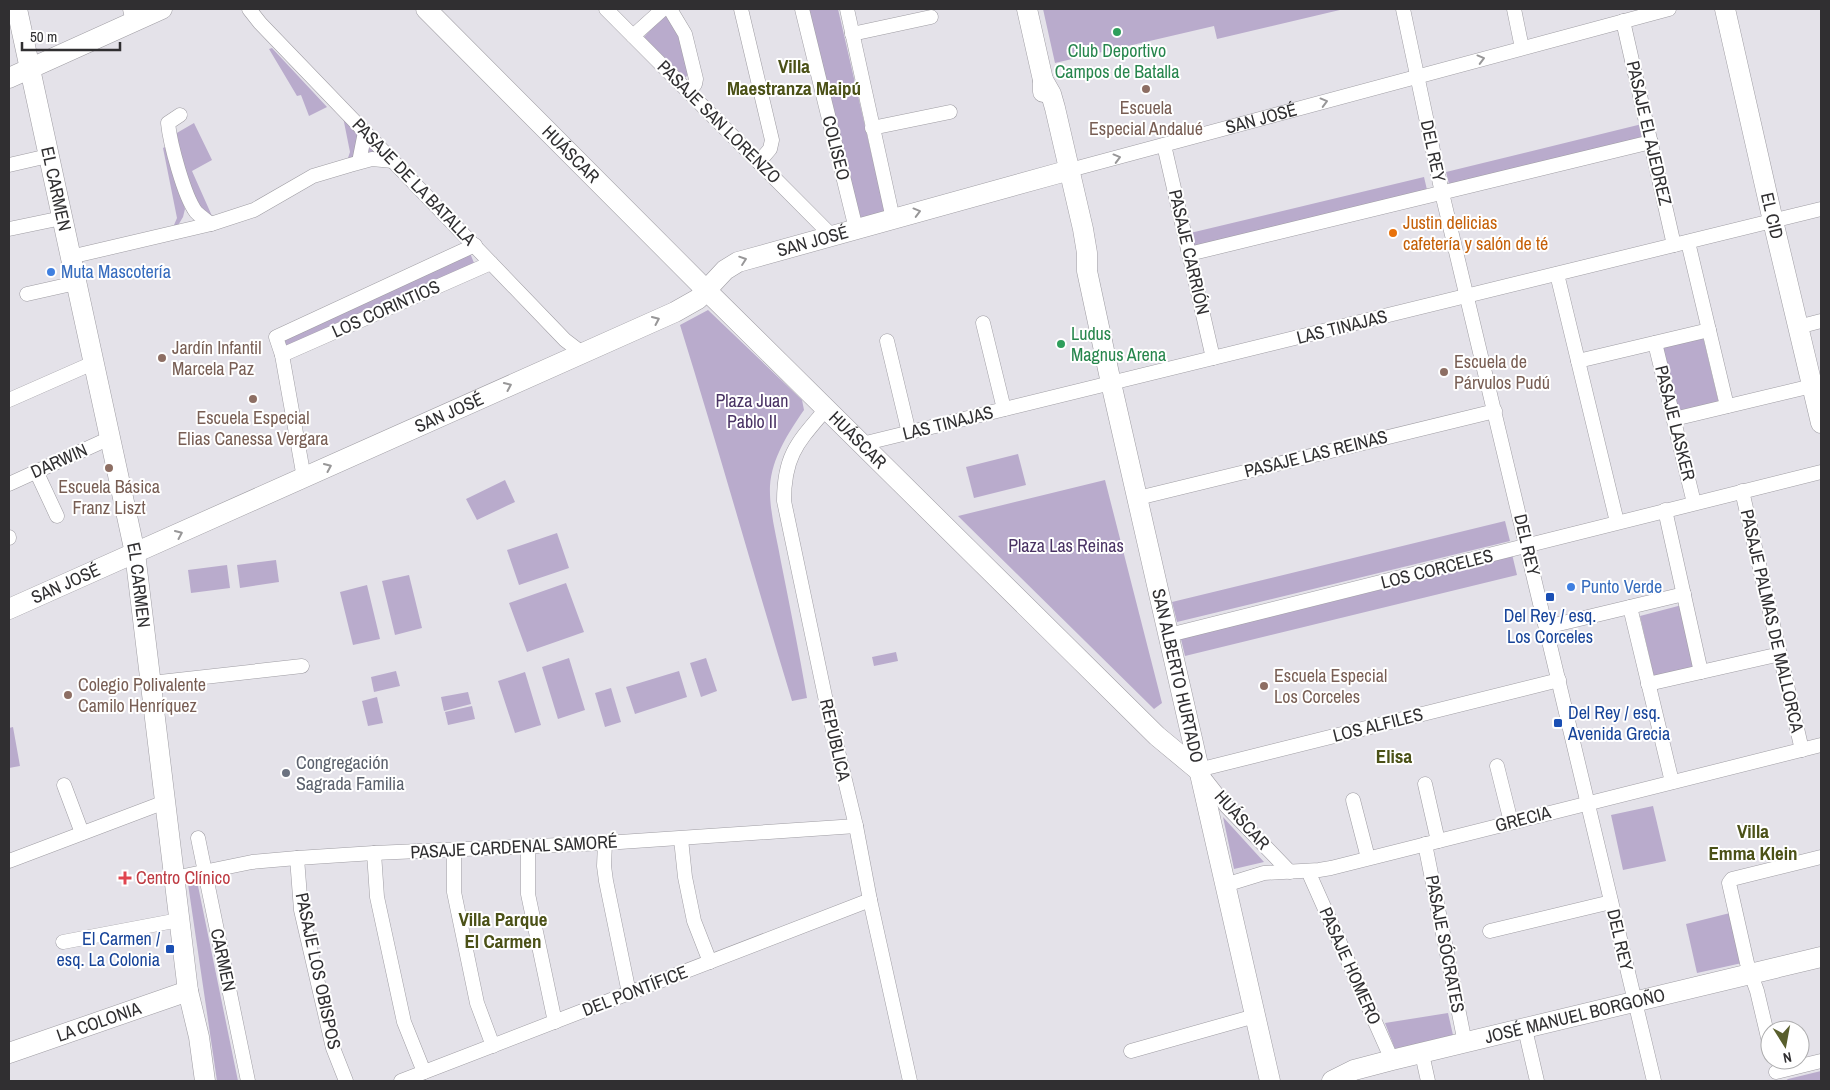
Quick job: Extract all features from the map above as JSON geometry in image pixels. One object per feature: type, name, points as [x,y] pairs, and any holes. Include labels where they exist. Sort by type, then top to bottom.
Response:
[{"type":"street","name":"EL CARMEN","points":[[17,9],[135,553],[188,991],[199,1037],[205,1081]]},
{"type":"street","points":[[9,78],[132,15],[162,9]]},
{"type":"street","name":"PASAJE DE LA BATALLA","points":[[248,9],[565,340],[582,353]]},
{"type":"street","name":"HUÁSCAR","points":[[426,9],[706,290],[1157,736],[1198,770],[1227,806],[1290,872]]},
{"type":"street","name":"PASAJE SAN LORENZO","points":[[606,9],[832,236]]},
{"type":"street","points":[[633,36],[663,9]]},
{"type":"street","points":[[670,9],[688,42],[696,79],[689,92]]},
{"type":"street","points":[[741,9],[772,140],[770,149],[759,162]]},
{"type":"street","name":"COLISEO","points":[[802,9],[856,229]]},
{"type":"street","points":[[847,9],[892,219]]},
{"type":"street","name":"SAN ALBERTO HURTADO","points":[[1027,9],[1043,80],[1043,101],[1065,172],[1076,243],[1087,271],[1198,770],[1270,1081]]},
{"type":"street","name":"DEL REY","points":[[1403,9],[1442,193],[1654,1081]]},
{"type":"street","points":[[1514,9],[1522,48]]},
{"type":"street","name":"SAN JOSÉ","points":[[9,609],[690,305],[725,270],[738,262],[1669,9]]},
{"type":"street","name":"EL CID","points":[[1725,9],[1821,423]]},
{"type":"street","points":[[852,34],[931,17]]},
{"type":"street","name":"PASAJE EL AJEDREZ","points":[[1623,21],[1651,142],[1709,330],[1727,406]]},
{"type":"street","points":[[872,128],[950,112]]},
{"type":"street","points":[[180,115],[168,123],[170,137],[192,209],[190,218],[180,232]]},
{"type":"street","points":[[359,162],[365,132]]},
{"type":"street","points":[[1189,254],[1651,142]]},
{"type":"street","name":"PASAJE CARRIÓN","points":[[1164,145],[1213,358]]},
{"type":"street","points":[[9,165],[48,156]]},
{"type":"street","points":[[70,257],[180,232],[254,210],[313,176],[359,162],[372,159],[393,161]]},
{"type":"street","points":[[188,198],[197,212],[211,224]]},
{"type":"street","name":"LAS TINAJAS","points":[[862,444],[1821,209]]},
{"type":"street","points":[[9,229],[62,218]]},
{"type":"street","points":[[304,478],[282,355],[276,337],[475,246]]},
{"type":"street","name":"LOS CORINTIOS","points":[[282,355],[491,263]]},
{"type":"street","points":[[1556,274],[1618,522]]},
{"type":"street","points":[[27,294],[76,283]]},
{"type":"street","points":[[1798,327],[1821,321]]},
{"type":"street","points":[[983,323],[1004,410]]},
{"type":"street","points":[[1578,361],[1709,330]]},
{"type":"street","points":[[888,341],[909,433]]},
{"type":"street","name":"PASAJE LASKER","points":[[1655,343],[1694,503]]},
{"type":"street","points":[[9,400],[93,362]]},
{"type":"street","points":[[1674,419],[1812,386]]},
{"type":"street","name":"REPÚBLICA","points":[[826,409],[800,439],[792,454],[784,480],[784,501],[910,1081]]},
{"type":"street","name":"PASAJE LAS REINAS","points":[[1138,498],[1495,411]]},
{"type":"street","name":"DARWIN","points":[[9,484],[110,438]]},
{"type":"street","points":[[36,471],[57,516]]},
{"type":"street","name":"LOS CORCELES","points":[[1169,635],[1510,550],[1526,544],[1821,472]]},
{"type":"street","name":"PASAJE PALMAS DE MALLORCA","points":[[1742,491],[1802,750]]},
{"type":"street","points":[[1665,510],[1701,672]]},
{"type":"street","points":[[1546,627],[1684,594]]},
{"type":"street","points":[[1630,607],[1672,782]]},
{"type":"street","points":[[1648,684],[1780,654]]},
{"type":"street","points":[[151,684],[302,666]]},
{"type":"street","name":"LOS ALFILES","points":[[1198,770],[1559,680]]},
{"type":"street","name":"GRECIA","points":[[1225,885],[1259,874],[1330,868],[1821,745]]},
{"type":"street","points":[[1498,766],[1511,822]]},
{"type":"street","name":"PASAJE SÓCRATES","points":[[1425,784],[1432,842],[1465,1043]]},
{"type":"street","points":[[64,785],[82,833]]},
{"type":"street","points":[[1353,800],[1368,858]]},
{"type":"street","points":[[9,859],[165,802]]},
{"type":"street","name":"PASAJE CARDENAL SAMORÉ","points":[[174,878],[252,862],[297,858],[606,843],[856,826]]},
{"type":"street","name":"CARMEN","points":[[198,838],[248,1081]]},
{"type":"street","points":[[681,838],[685,876],[694,920],[710,962]]},
{"type":"street","points":[[606,843],[604,866],[606,881],[629,993]]},
{"type":"street","points":[[528,846],[528,894],[555,1022]]},
{"type":"street","points":[[454,850],[454,892],[476,1004],[492,1046]]},
{"type":"street","points":[[374,853],[377,897],[404,1022],[424,1072]]},
{"type":"street","points":[[1763,1020],[1729,881],[1821,857]]},
{"type":"street","name":"PASAJE LOS OBISPOS","points":[[297,858],[301,910],[332,1048],[346,1081]]},
{"type":"street","name":"PASAJE HOMERO","points":[[1308,871],[1392,1060]]},
{"type":"street","name":"DEL PONTÍFICE","points":[[400,1081],[870,900]]},
{"type":"street","points":[[1490,931],[1611,902]]},
{"type":"street","points":[[63,942],[179,920]]},
{"type":"street","name":"JOSÉ MANUEL BORGOÑO","points":[[1332,1081],[1354,1070],[1392,1060],[1821,958]]},
{"type":"street","name":"EL CARMEN","points":[[188,991],[186,1021],[193,1081]]},
{"type":"street","name":"LA COLONIA","points":[[9,1053],[188,991]]},
{"type":"street","points":[[1131,1051],[1255,1016]]},
{"type":"street","points":[[1524,1029],[1537,1081]]},
{"type":"street","points":[[1422,1054],[1428,1081]]},
{"type":"street","points":[[1776,1071],[1821,1061]]},
{"type":"green space","points":[[809,9],[838,9],[885,213],[858,220]]},
{"type":"green space","name":"Club Deportivo Campos de Batalla","points":[[1043,9],[1344,9],[1217,39],[1214,26],[1055,63]]},
{"type":"green space","points":[[669,14],[694,68],[685,78],[644,37],[659,20]]},
{"type":"green space","points":[[272,48],[327,107],[309,116],[301,95],[297,96],[269,49]]},
{"type":"green space","points":[[343,117],[387,157],[329,167],[348,158],[350,152]]},
{"type":"green space","points":[[194,123],[212,160],[192,171],[212,216],[202,210],[193,195],[185,174],[175,134]]},
{"type":"green space","points":[[1642,124],[1645,140],[1450,188],[1446,172]]},
{"type":"green space","points":[[165,147],[185,209],[177,227],[174,225],[177,218],[163,148]]},
{"type":"green space","points":[[1424,177],[1428,194],[1190,251],[1186,234]]},
{"type":"green space","points":[[470,253],[474,263],[287,347],[282,337]]},
{"type":"green space","name":"Plaza Juan Pablo II","points":[[708,310],[802,400],[804,410],[777,456],[771,476],[770,495],[807,698],[792,701],[680,325]]},
{"type":"green space","points":[[1703,337],[1719,404],[1678,413],[1662,347]]},
{"type":"green space","points":[[1018,454],[1026,485],[974,498],[966,467]]},
{"type":"green space","points":[[505,480],[515,502],[477,520],[466,499]]},
{"type":"green space","name":"Plaza Las Reinas","points":[[1105,480],[1162,703],[1154,709],[958,516]]},
{"type":"green space","points":[[1505,521],[1510,541],[1177,622],[1172,602]]},
{"type":"green space","points":[[557,533],[569,568],[519,585],[507,550]]},
{"type":"green space","points":[[1512,554],[1517,575],[1185,656],[1180,635]]},
{"type":"green space","points":[[276,560],[279,582],[240,588],[237,565]]},
{"type":"green space","points":[[227,565],[230,588],[191,593],[188,570]]},
{"type":"green space","points":[[409,575],[422,628],[395,635],[382,581]]},
{"type":"green space","points":[[566,583],[584,632],[527,652],[509,603]]},
{"type":"green space","points":[[367,585],[380,639],[353,645],[340,592]]},
{"type":"green space","points":[[1682,605],[1696,667],[1654,677],[1640,616]]},
{"type":"green space","points":[[896,652],[898,661],[874,666],[872,657]]},
{"type":"green space","points":[[569,658],[585,710],[558,719],[542,667]]},
{"type":"green space","points":[[706,658],[717,691],[701,697],[690,663]]},
{"type":"green space","points":[[396,671],[400,686],[374,692],[371,677]]},
{"type":"green space","points":[[679,671],[687,697],[635,714],[626,687]]},
{"type":"green space","points":[[525,672],[541,725],[515,733],[498,681]]},
{"type":"green space","points":[[611,688],[621,722],[605,727],[595,693]]},
{"type":"green space","points":[[468,692],[471,704],[444,711],[441,697]]},
{"type":"green space","points":[[377,697],[383,723],[368,726],[362,701]]},
{"type":"green space","points":[[472,706],[475,719],[448,725],[445,712]]},
{"type":"green space","points":[[13,727],[20,766],[9,768],[9,728]]},
{"type":"green space","points":[[1653,806],[1666,861],[1623,870],[1611,815]]},
{"type":"green space","points":[[1223,817],[1264,862],[1234,869]]},
{"type":"green space","points":[[197,881],[238,1081],[217,1081],[188,884]]},
{"type":"green space","points":[[1730,913],[1742,963],[1697,973],[1686,924]]},
{"type":"green space","points":[[1448,1013],[1453,1035],[1395,1049],[1385,1023]]},
{"type":"green space","points":[[1821,1071],[1821,1081],[1785,1081],[1788,1079]]},
{"type":"place","name":"Club Deportivo Campos de Batalla","points":[[1117,32]]},
{"type":"place","name":"Escuela Especial Andalué","points":[[1146,89]]},
{"type":"place","name":"Justin delicias cafetería y salón de té","points":[[1393,233]]},
{"type":"place","name":"Muta Mascotería","points":[[51,272]]},
{"type":"place","name":"Ludus Magnus Arena","points":[[1061,344]]},
{"type":"place","name":"Jardín Infantil Marcela Paz","points":[[162,358]]},
{"type":"place","name":"Escuela de Párvulos Pudú","points":[[1444,372]]},
{"type":"place","name":"Escuela Especial Elias Canessa Vergara","points":[[253,399]]},
{"type":"place","name":"Escuela Básica Franz Liszt","points":[[109,468]]},
{"type":"place","name":"Punto Verde","points":[[1571,587]]},
{"type":"place","name":"Del Rey / esq. Los Corceles","points":[[1550,597]]},
{"type":"place","name":"Escuela Especial Los Corceles","points":[[1264,686]]},
{"type":"place","name":"Colegio Polivalente Camilo Henríquez","points":[[68,695]]},
{"type":"place","name":"Del Rey / esq. Avenida Grecia","points":[[1558,723]]},
{"type":"place","name":"Congregación Sagrada Familia","points":[[286,773]]},
{"type":"place","name":"Centro Clínico","points":[[125,878]]},
{"type":"place","name":"El Carmen / esq. La Colonia","points":[[170,949]]},
{"type":"district","name":"Villa Maestranza Maipú","points":[[794,77]]},
{"type":"district","name":"Elisa","points":[[1394,756]]},
{"type":"district","name":"Villa Emma Klein","points":[[1753,842]]},
{"type":"district","name":"Villa Parque El Carmen","points":[[503,930]]}]
